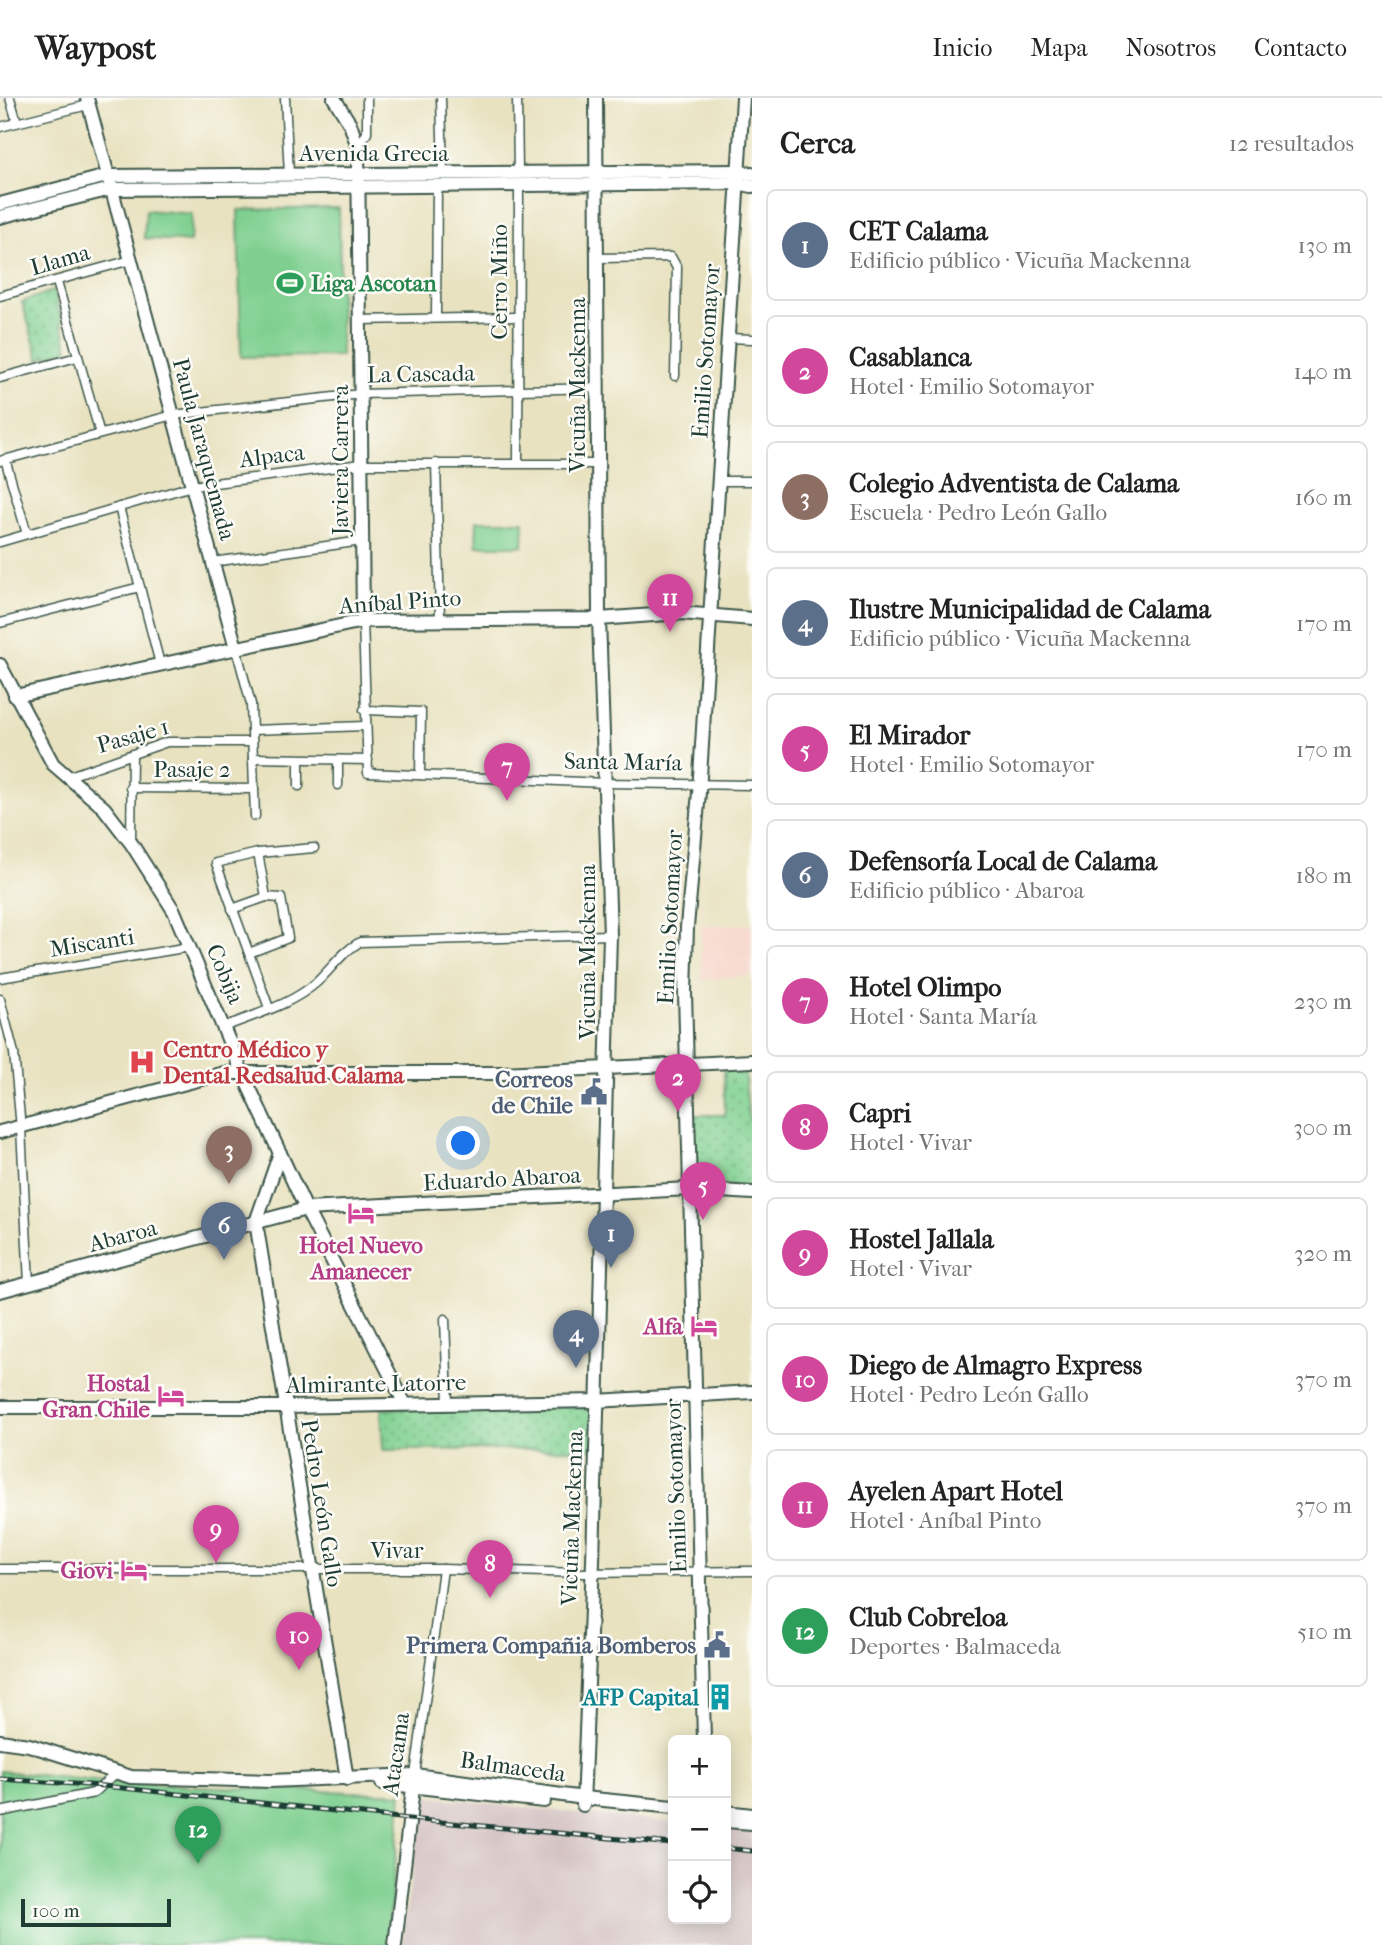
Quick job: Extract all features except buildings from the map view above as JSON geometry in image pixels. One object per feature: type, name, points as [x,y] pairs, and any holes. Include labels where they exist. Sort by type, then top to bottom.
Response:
[{"type":"main road","name":"Javiera Carrera","points":[[334,98],[356,135],[358,147],[363,621]]},
{"type":"main road","name":"Vicuña Mackenna","points":[[583,1801],[610,935],[599,619],[596,98]]},
{"type":"main road","name":"Emilio Sotomayor","points":[[704,1735],[685,992],[687,927],[699,783],[743,98]]},
{"type":"main road","name":"Paula Jaraquemada","points":[[87,101],[236,648]]},
{"type":"main road","name":"Avenida Grecia","points":[[0,217],[109,183],[359,181],[443,174],[518,179]]},
{"type":"main road","name":"Avenida Grecia","points":[[0,204],[109,183],[289,175],[437,186],[518,179],[738,177],[752,174]]},
{"type":"main road","name":"Avenida Grecia","points":[[738,177],[752,186]]},
{"type":"main road","name":"Aníbal Pinto","points":[[15,696],[363,621],[440,618],[599,619],[681,613],[752,619]]},
{"type":"main road","name":"Cobija","points":[[0,665],[53,764],[104,808],[131,843],[174,911],[242,1072],[306,1209],[405,1404]]},
{"type":"main road","points":[[0,1132],[224,1073],[502,1073],[752,1061]]},
{"type":"main road","name":"Pedro León Gallo","points":[[280,1153],[256,1222],[346,1779]]},
{"type":"main road","name":"Eduardo Abaroa","points":[[256,1222],[306,1209],[689,1189],[752,1193]]},
{"type":"main road","name":"Abaroa","points":[[0,1291],[256,1222]]},
{"type":"main road","name":"Almirante Latorre","points":[[0,1407],[286,1407],[596,1401],[752,1392]]},
{"type":"main road","name":"Balmaceda","points":[[0,1741],[29,1745],[131,1777],[414,1781],[583,1801],[668,1815]]},
{"type":"main road","name":"Atacama","points":[[395,1945],[414,1781]]},
{"type":"main road","name":"Balmaceda","points":[[583,1801],[668,1807]]},
{"type":"main road","points":[[731,1813],[752,1815]]},
{"type":"main road","points":[[731,1821],[752,1823]]},
{"type":"street","points":[[10,98],[17,122]]},
{"type":"street","points":[[285,98],[289,175]]},
{"type":"street","name":"Javiera Carrera","points":[[358,147],[367,133],[367,98]]},
{"type":"street","points":[[441,98],[443,174]]},
{"type":"street","name":"Cerro Miño","points":[[517,98],[518,463]]},
{"type":"street","points":[[0,127],[87,101]]},
{"type":"street","points":[[436,318],[437,186]]},
{"type":"street","points":[[598,258],[671,257],[677,268],[675,376]]},
{"type":"street","name":"Llama","points":[[0,296],[131,260]]},
{"type":"street","points":[[57,282],[100,434]]},
{"type":"street","points":[[359,320],[518,317]]},
{"type":"street","points":[[728,338],[752,338]]},
{"type":"street","points":[[0,378],[78,357]]},
{"type":"street","name":"La Cascada","points":[[3,460],[173,415],[361,394],[598,388]]},
{"type":"street","points":[[3,460],[27,534]]},
{"type":"street","points":[[436,463],[440,618]]},
{"type":"street","name":"Alpaca","points":[[0,542],[192,486],[361,464],[598,464]]},
{"type":"street","points":[[719,481],[752,481]]},
{"type":"street","points":[[119,507],[160,664]]},
{"type":"street","points":[[213,562],[362,541]]},
{"type":"street","points":[[0,623],[140,587]]},
{"type":"street","name":"Javiera Carrera","points":[[363,621],[368,773]]},
{"type":"street","name":"Paula Jaraquemada","points":[[236,648],[251,704],[255,816]]},
{"type":"street","points":[[364,710],[421,712],[420,775]]},
{"type":"street","points":[[252,730],[365,726]]},
{"type":"street","name":"Pasaje 1","points":[[67,777],[167,741],[252,742]]},
{"type":"street","points":[[131,843],[132,754]]},
{"type":"street","name":"Pasaje 2","points":[[253,758],[368,760]]},
{"type":"street","points":[[299,760],[299,786]]},
{"type":"street","points":[[338,760],[338,785]]},
{"type":"street","name":"Santa María","points":[[368,773],[605,783],[752,785]]},
{"type":"street","name":"Pasaje 2","points":[[130,788],[254,789]]},
{"type":"street","points":[[269,1008],[216,863],[258,853],[314,848]]},
{"type":"street","points":[[258,853],[266,897]]},
{"type":"street","points":[[232,909],[266,897],[281,898],[288,938],[249,953]]},
{"type":"street","points":[[224,1027],[290,1001],[308,988],[347,949],[360,942],[610,935]]},
{"type":"street","name":"Miscanti","points":[[0,978],[190,947]]},
{"type":"street","points":[[0,999],[14,1053],[21,1128],[29,1284]]},
{"type":"street","points":[[445,1319],[448,1402]]},
{"type":"street","name":"Vivar","points":[[0,1569],[443,1569],[592,1572],[752,1570]]},
{"type":"street","name":"Atacama","points":[[414,1781],[443,1569]]},
{"type":"street","points":[[0,1812],[94,1793],[117,1772]]},
{"type":"shaded area","points":[[701,925],[752,925],[752,975],[701,980]]},
{"type":"shaded area","points":[[423,1796],[668,1822],[668,1924],[731,1924],[731,1829],[752,1831],[752,1945],[402,1943]]},
{"type":"green space","name":"Liga Ascotan","points":[[339,208],[341,356],[241,357],[238,210]]},
{"type":"green space","points":[[146,210],[192,214],[190,242],[144,238]]},
{"type":"green space","points":[[54,290],[68,350],[39,359],[22,302]]},
{"type":"green space","points":[[477,521],[524,521],[523,546],[476,546]]},
{"type":"green space","points":[[744,1068],[749,1120],[752,1120],[752,1187],[698,1185],[694,1177],[693,1115],[725,1115],[724,1070]]},
{"type":"green space","points":[[593,1405],[592,1449],[383,1450],[381,1409]]},
{"type":"green space","points":[[0,1771],[114,1783],[402,1794],[387,1945],[0,1945]]},
{"type":"railway","points":[[0,1779],[104,1786],[668,1844]]},
{"type":"railway","points":[[731,1849],[752,1851]]},
{"type":"place","name":"Liga Ascotan","points":[[290,283]]},
{"type":"place","name":"Ayelen Apart Hotel","points":[[670,632]]},
{"type":"place","name":"Hotel Olimpo","points":[[507,801]]},
{"type":"place","name":"Centro Médico y Dental Redsalud Calama","points":[[142,1062]]},
{"type":"place","name":"Correos de Chile","points":[[594,1092]]},
{"type":"place","name":"Casablanca","points":[[678,1112]]},
{"type":"place","name":"Colegio Adventista de Calama","points":[[229,1184]]},
{"type":"place","name":"Hotel Nuevo Amanecer","points":[[361,1213]]},
{"type":"place","name":"El Mirador","points":[[703,1220]]},
{"type":"place","name":"Defensoría Local de Calama","points":[[224,1260]]},
{"type":"place","name":"CET Calama","points":[[611,1268]]},
{"type":"place","name":"Alfa","points":[[704,1326]]},
{"type":"place","name":"Ilustre Municipalidad de Calama","points":[[576,1368]]},
{"type":"place","name":"Hostal Gran Chile","points":[[171,1396]]},
{"type":"place","name":"Hostel Jallala","points":[[216,1563]]},
{"type":"place","name":"Giovi","points":[[134,1570]]},
{"type":"place","name":"Capri","points":[[490,1598]]},
{"type":"place","name":"Primera Compañia Bomberos","points":[[717,1645]]},
{"type":"place","name":"Diego de Almagro Express","points":[[299,1670]]},
{"type":"place","name":"AFP Capital","points":[[720,1697]]},
{"type":"place","name":"Club Cobreloa","points":[[198,1864]]}]
